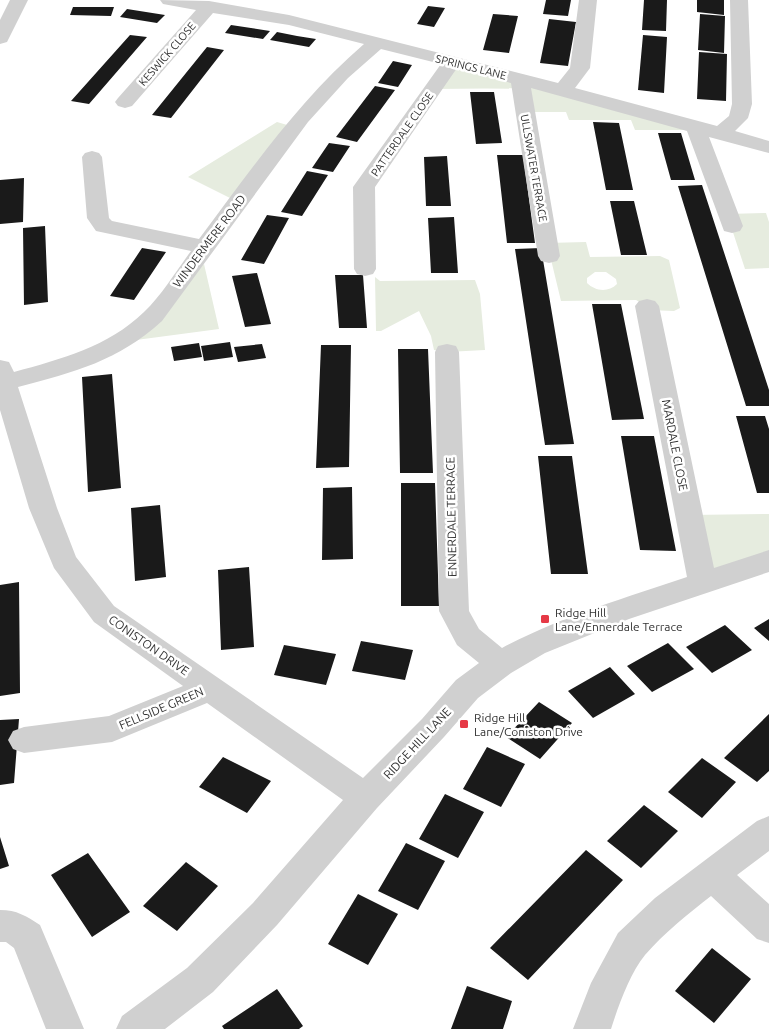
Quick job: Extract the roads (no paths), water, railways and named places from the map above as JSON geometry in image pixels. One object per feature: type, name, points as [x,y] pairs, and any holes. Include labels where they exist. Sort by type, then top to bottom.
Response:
[{"type":"street","points":[[0,38],[19,0]]},
{"type":"street","name":"SPRINGS LANE","points":[[169,0],[289,20],[562,90],[769,147]]},
{"type":"street","points":[[562,90],[580,68],[588,0]]},
{"type":"street","points":[[720,134],[738,118],[742,104],[739,0]]},
{"type":"street","name":"KESWICK CLOSE","points":[[105,105],[130,106],[209,6]]},
{"type":"street","name":"WINDERMERE ROAD","points":[[2,375],[88,360],[143,327],[154,316],[301,118],[341,74],[376,43]]},
{"type":"street","name":"PATTERDALE CLOSE","points":[[365,269],[364,187],[452,62]]},
{"type":"street","name":"ULLSWATER TERRACE","points":[[520,79],[549,256]]},
{"type":"street","points":[[695,126],[732,226]]},
{"type":"street","points":[[92,157],[98,218],[104,226],[204,247]]},
{"type":"street","name":"MARDALE CLOSE","points":[[647,306],[703,583]]},
{"type":"street","name":"ENNERDALE TERRACE","points":[[447,352],[454,611],[468,637],[500,664]]},
{"type":"street","name":"CONISTON DRIVE","points":[[2,375],[43,508],[64,561],[104,614],[365,798]]},
{"type":"street","name":"RIDGE HILL LANE","points":[[135,1029],[206,974],[265,914],[365,798],[433,728],[467,689],[500,664],[534,645],[620,611],[769,560]]},
{"type":"street","name":"FELLSIDE GREEN","points":[[24,740],[112,729],[210,688]]},
{"type":"street","points":[[592,1029],[604,995],[631,946],[667,910],[769,831]]},
{"type":"street","points":[[713,875],[769,928]]},
{"type":"street","points":[[0,926],[12,926],[27,937],[65,1029]]},
{"type":"place","name":"Ridge Hill Lane/Ennerdale Terrace","points":[[545,619]]},
{"type":"place","name":"Ridge Hill Lane/Coniston Drive","points":[[464,724]]}]
